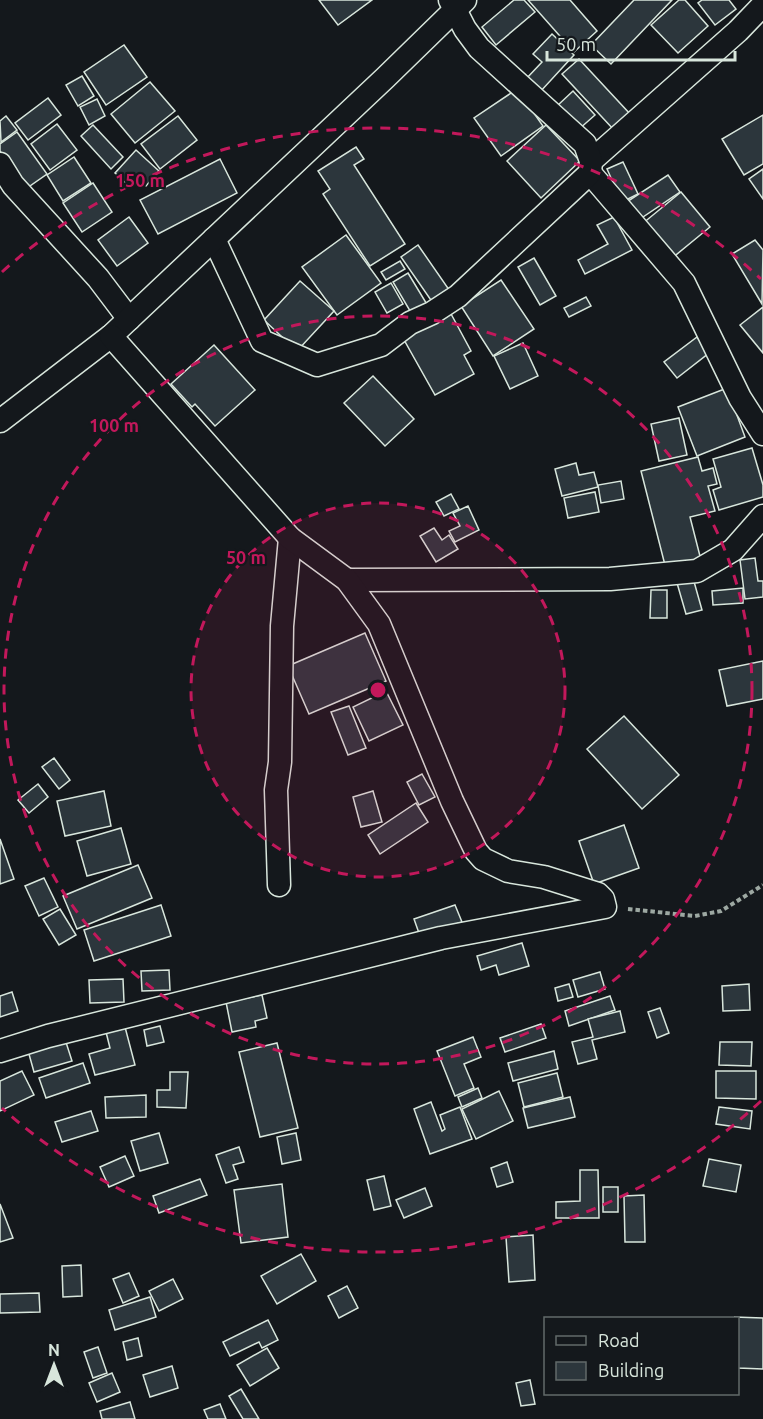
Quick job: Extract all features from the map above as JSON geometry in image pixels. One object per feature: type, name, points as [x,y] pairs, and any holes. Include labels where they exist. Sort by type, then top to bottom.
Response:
[{"type":"street","points":[[0,421],[111,336],[385,78],[457,3],[465,28],[479,48],[585,144],[591,167],[684,283],[740,398],[763,434]]},
{"type":"street","points":[[214,239],[262,341],[317,365],[381,345],[410,323],[432,314],[458,296],[591,167],[738,32],[763,5]]},
{"type":"street","points":[[0,164],[13,185],[98,278],[129,319]]},
{"type":"street","points":[[0,1051],[48,1036],[441,938],[605,907],[603,899],[598,894],[544,877],[493,866],[476,852],[452,801],[379,624],[347,580],[290,538],[111,336]]},
{"type":"street","points":[[347,580],[610,579],[697,571],[734,550],[763,516]]},
{"type":"street","points":[[279,885],[276,790],[280,762],[282,626],[290,538]]},
{"type":"path","points":[[605,907],[694,916],[721,911],[763,885]]},
{"type":"building","points":[[319,0],[372,0],[338,25]]},
{"type":"building","points":[[514,0],[524,0],[535,12],[496,45],[482,27]]},
{"type":"building","points":[[528,0],[570,0],[597,31],[574,52]]},
{"type":"building","points":[[634,0],[672,0],[611,64],[591,45]]},
{"type":"building","points":[[679,0],[685,0],[708,26],[678,53],[651,25]]},
{"type":"building","points":[[702,0],[729,0],[736,9],[715,25],[698,3]]},
{"type":"building","points":[[552,34],[574,55],[540,92],[526,79],[542,62],[533,54]]},
{"type":"building","points":[[124,45],[147,77],[106,105],[84,72]]},
{"type":"building","points":[[579,59],[631,115],[614,130],[562,74]]},
{"type":"building","points":[[82,76],[94,96],[78,106],[66,85]]},
{"type":"building","points":[[150,82],[175,111],[135,143],[111,114]]},
{"type":"building","points":[[517,89],[543,126],[501,156],[474,118]]},
{"type":"building","points":[[573,91],[595,115],[578,130],[557,106]]},
{"type":"building","points":[[48,98],[61,115],[28,140],[15,123]]},
{"type":"building","points":[[97,99],[105,116],[89,125],[80,107]]},
{"type":"building","points":[[763,115],[763,164],[744,175],[722,139]]},
{"type":"building","points":[[6,116],[17,130],[1,142],[0,121]]},
{"type":"building","points":[[178,116],[197,140],[160,169],[141,144]]},
{"type":"building","points":[[57,124],[77,150],[50,170],[31,144]]},
{"type":"building","points":[[93,125],[123,157],[111,169],[81,136]]},
{"type":"building","points":[[546,125],[580,161],[541,198],[507,161]]},
{"type":"building","points":[[17,132],[47,174],[27,188],[0,151],[0,144]]},
{"type":"building","points":[[356,147],[364,159],[354,165],[405,244],[370,266],[323,194],[330,189],[318,171]]},
{"type":"building","points":[[136,150],[159,171],[146,186],[136,176],[128,185],[115,173]]},
{"type":"building","points":[[74,157],[91,183],[63,201],[47,175]]},
{"type":"building","points":[[220,159],[237,193],[158,234],[140,200]]},
{"type":"building","points":[[623,162],[638,194],[622,202],[607,169]]},
{"type":"building","points":[[763,169],[763,199],[749,179]]},
{"type":"building","points":[[668,175],[680,192],[637,221],[625,203]]},
{"type":"building","points":[[93,183],[112,212],[82,232],[63,203]]},
{"type":"building","points":[[681,192],[710,227],[671,259],[642,224]]},
{"type":"building","points":[[129,217],[148,243],[117,266],[98,240]]},
{"type":"building","points":[[614,217],[632,250],[585,274],[578,260],[608,244],[597,225]]},
{"type":"building","points":[[346,235],[381,283],[337,315],[302,267]]},
{"type":"building","points":[[755,240],[763,250],[762,304],[732,254]]},
{"type":"building","points":[[418,245],[452,294],[435,306],[401,257]]},
{"type":"building","points":[[534,258],[556,296],[540,305],[518,267]]},
{"type":"building","points":[[400,261],[405,269],[386,280],[381,272]]},
{"type":"building","points":[[408,273],[428,306],[413,316],[393,282]]},
{"type":"building","points":[[501,280],[534,329],[493,356],[461,306]]},
{"type":"building","points":[[300,281],[334,311],[297,351],[264,320]]},
{"type":"building","points":[[391,283],[403,304],[387,313],[375,292]]},
{"type":"building","points":[[586,297],[591,306],[569,317],[564,308]]},
{"type":"building","points":[[763,307],[763,353],[740,325]]},
{"type":"building","points":[[450,312],[471,351],[464,355],[474,374],[435,395],[403,338]]},
{"type":"building","points":[[697,337],[709,353],[677,378],[664,362]]},
{"type":"building","points":[[523,343],[538,376],[510,389],[494,356]]},
{"type":"building","points":[[214,345],[255,390],[215,426],[195,404],[192,407],[171,384]]},
{"type":"building","points":[[373,376],[414,419],[385,446],[344,403]]},
{"type":"building","points":[[727,388],[745,437],[697,456],[678,407]]},
{"type":"building","points":[[679,418],[687,455],[659,461],[651,424]]},
{"type":"building","points":[[752,448],[763,485],[763,497],[719,510],[713,490],[721,487],[713,459]]},
{"type":"building","points":[[698,457],[702,471],[713,468],[717,484],[708,486],[715,511],[690,517],[702,564],[667,573],[641,471]]},
{"type":"building","points":[[576,463],[579,475],[594,472],[598,487],[562,496],[555,469]]},
{"type":"building","points":[[621,481],[624,499],[601,503],[598,485]]},
{"type":"building","points":[[595,492],[599,512],[568,518],[564,498]]},
{"type":"building","points":[[451,494],[459,509],[444,516],[436,502]]},
{"type":"building","points":[[468,506],[479,530],[455,542],[449,531],[460,526],[453,513]]},
{"type":"building","points":[[434,528],[442,540],[449,535],[458,549],[436,562],[420,536]]},
{"type":"building","points":[[755,558],[758,581],[763,581],[763,597],[745,599],[740,560]]},
{"type":"building","points":[[693,578],[702,610],[686,614],[677,583]]},
{"type":"building","points":[[743,588],[743,603],[713,605],[712,591]]},
{"type":"building","points":[[651,590],[667,590],[667,618],[650,618]]},
{"type":"building","points":[[365,633],[386,681],[309,714],[288,666]]},
{"type":"building","points":[[763,661],[763,699],[727,706],[719,670]]},
{"type":"building","points":[[386,691],[403,725],[369,741],[353,707]]},
{"type":"building","points":[[349,706],[366,748],[348,755],[331,712]]},
{"type":"building","points":[[624,716],[679,775],[642,809],[587,749]]},
{"type":"building","points":[[54,758],[70,780],[59,789],[42,767]]},
{"type":"building","points":[[422,774],[435,797],[419,805],[407,782]]},
{"type":"building","points":[[38,784],[48,797],[29,813],[18,800]]},
{"type":"building","points":[[104,791],[111,826],[65,836],[57,801]]},
{"type":"building","points":[[373,791],[382,822],[361,827],[353,797]]},
{"type":"building","points":[[416,803],[428,822],[380,854],[368,835]]},
{"type":"building","points":[[624,825],[639,868],[594,884],[579,841]]},
{"type":"building","points":[[121,828],[131,864],[87,876],[77,841]]},
{"type":"building","points":[[0,839],[14,879],[0,884]]},
{"type":"building","points":[[138,865],[152,898],[77,929],[63,896]]},
{"type":"building","points":[[44,878],[58,907],[39,916],[25,886]]},
{"type":"building","points":[[161,905],[171,936],[94,961],[84,930]]},
{"type":"building","points":[[455,905],[462,922],[420,936],[414,919]]},
{"type":"building","points":[[60,909],[76,935],[59,945],[43,919]]},
{"type":"building","points":[[522,943],[529,966],[499,975],[496,965],[481,970],[477,956]]},
{"type":"building","points":[[169,970],[170,990],[142,991],[141,971]]},
{"type":"building","points":[[600,972],[605,989],[578,997],[573,980]]},
{"type":"building","points":[[123,979],[124,1002],[90,1003],[89,980]]},
{"type":"building","points":[[569,984],[573,997],[558,1001],[555,988]]},
{"type":"building","points":[[749,984],[750,1010],[723,1011],[722,986]]},
{"type":"building","points":[[12,992],[18,1011],[0,1017],[0,996]]},
{"type":"building","points":[[262,995],[267,1018],[255,1021],[256,1027],[232,1032],[226,1002]]},
{"type":"building","points":[[610,996],[615,1010],[569,1026],[565,1011]]},
{"type":"building","points":[[660,1008],[669,1033],[657,1038],[648,1012]]},
{"type":"building","points":[[620,1011],[625,1032],[592,1040],[597,1059],[578,1064],[572,1042],[593,1037],[588,1019]]},
{"type":"building","points":[[541,1024],[546,1038],[505,1052],[500,1038]]},
{"type":"building","points":[[160,1026],[164,1042],[147,1046],[144,1030]]},
{"type":"building","points":[[125,1027],[135,1065],[95,1075],[89,1054],[110,1048],[106,1032]]},
{"type":"building","points":[[64,1036],[72,1061],[34,1072],[27,1047]]},
{"type":"building","points":[[473,1037],[481,1057],[464,1064],[474,1088],[455,1096],[437,1051]]},
{"type":"building","points":[[720,1042],[752,1042],[751,1066],[719,1065]]},
{"type":"building","points":[[277,1043],[298,1128],[260,1137],[239,1052]]},
{"type":"building","points":[[554,1051],[558,1069],[513,1081],[508,1063]]},
{"type":"building","points":[[83,1063],[90,1083],[46,1098],[39,1078]]},
{"type":"building","points":[[22,1071],[34,1095],[0,1111],[0,1081]]},
{"type":"building","points":[[716,1071],[756,1071],[756,1099],[716,1098]]},
{"type":"building","points":[[170,1072],[188,1072],[186,1108],[157,1107],[157,1090],[170,1090]]},
{"type":"building","points":[[557,1073],[563,1097],[524,1107],[518,1083]]},
{"type":"building","points":[[478,1088],[482,1098],[462,1107],[458,1097]]},
{"type":"building","points":[[499,1091],[513,1121],[476,1139],[462,1109]]},
{"type":"building","points":[[146,1095],[146,1117],[106,1118],[105,1097]]},
{"type":"building","points":[[570,1097],[575,1117],[528,1128],[523,1108]]},
{"type":"building","points":[[431,1102],[442,1131],[445,1129],[440,1115],[460,1107],[472,1139],[430,1154],[414,1109]]},
{"type":"building","points":[[719,1107],[752,1111],[750,1129],[716,1124]]},
{"type":"building","points":[[91,1111],[98,1131],[62,1142],[55,1122]]},
{"type":"building","points":[[159,1133],[168,1163],[140,1171],[131,1141]]},
{"type":"building","points":[[296,1133],[301,1160],[282,1164],[277,1137]]},
{"type":"building","points":[[239,1147],[244,1162],[233,1165],[238,1179],[226,1183],[216,1155]]},
{"type":"building","points":[[125,1156],[134,1176],[109,1187],[100,1167]]},
{"type":"building","points":[[709,1159],[741,1165],[736,1192],[703,1186]]},
{"type":"building","points":[[507,1162],[513,1182],[497,1187],[491,1168]]},
{"type":"building","points":[[580,1170],[598,1170],[599,1218],[556,1218],[556,1202],[580,1201]]},
{"type":"building","points":[[384,1176],[391,1206],[374,1210],[367,1180]]},
{"type":"building","points":[[200,1179],[207,1195],[159,1213],[153,1196]]},
{"type":"building","points":[[282,1184],[288,1237],[241,1243],[234,1190]]},
{"type":"building","points":[[603,1187],[618,1187],[618,1212],[603,1212]]},
{"type":"building","points":[[425,1188],[432,1206],[404,1218],[396,1200]]},
{"type":"building","points":[[644,1195],[645,1242],[625,1242],[624,1196]]},
{"type":"building","points":[[0,1204],[13,1238],[0,1242]]},
{"type":"building","points":[[533,1235],[535,1280],[509,1282],[506,1237]]},
{"type":"building","points":[[301,1254],[316,1281],[277,1304],[261,1276]]},
{"type":"building","points":[[81,1265],[82,1296],[63,1297],[62,1266]]},
{"type":"building","points":[[129,1273],[139,1296],[123,1303],[113,1279]]},
{"type":"building","points":[[173,1279],[183,1299],[159,1311],[149,1291]]},
{"type":"building","points":[[347,1286],[358,1308],[339,1318],[328,1296]]},
{"type":"building","points":[[39,1293],[40,1312],[0,1313],[0,1294]]},
{"type":"building","points":[[150,1297],[156,1317],[115,1330],[109,1310]]},
{"type":"building","points":[[739,1317],[763,1318],[763,1369],[739,1368]]},
{"type":"building","points":[[268,1320],[278,1340],[262,1348],[259,1342],[230,1356],[223,1342]]},
{"type":"building","points":[[138,1338],[142,1356],[127,1360],[123,1342]]},
{"type":"building","points":[[98,1347],[107,1373],[93,1378],[84,1352]]},
{"type":"building","points":[[267,1348],[279,1368],[250,1386],[237,1365]]},
{"type":"building","points":[[172,1366],[178,1388],[150,1397],[143,1375]]},
{"type":"building","points":[[112,1373],[120,1392],[97,1402],[89,1383]]},
{"type":"building","points":[[530,1380],[535,1404],[521,1406],[516,1383]]},
{"type":"building","points":[[241,1389],[259,1419],[243,1419],[229,1396]]},
{"type":"building","points":[[130,1402],[135,1419],[102,1419],[100,1411]]},
{"type":"building","points":[[220,1404],[226,1419],[208,1419],[204,1410]]}]
